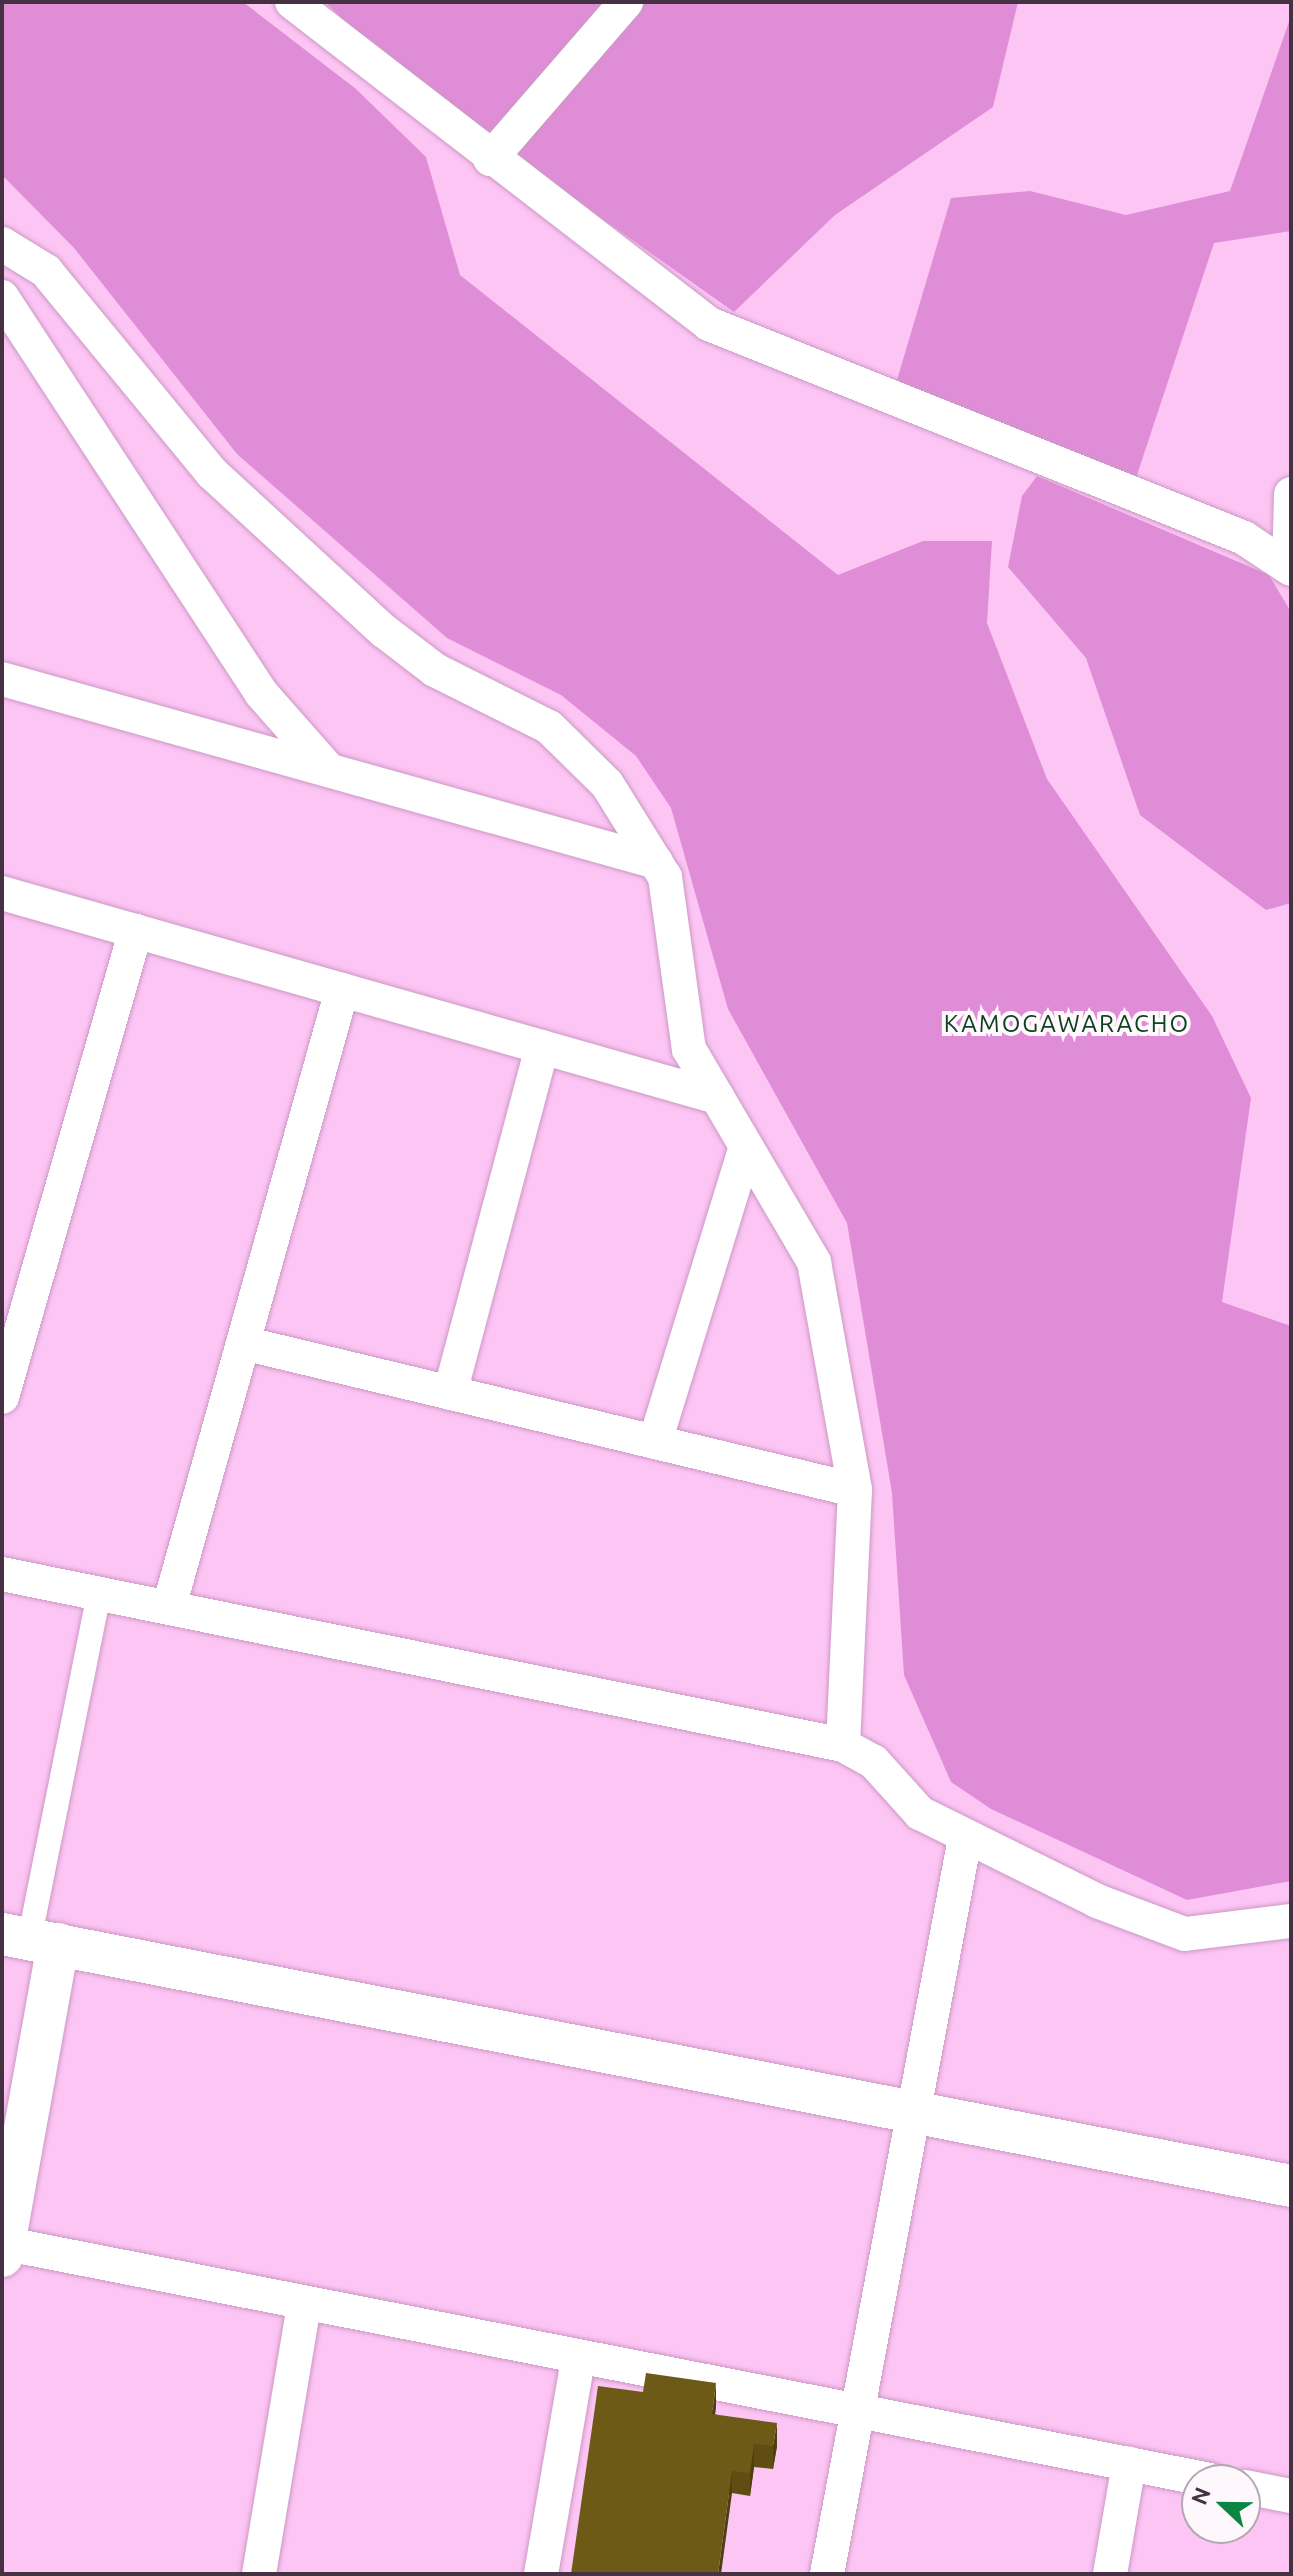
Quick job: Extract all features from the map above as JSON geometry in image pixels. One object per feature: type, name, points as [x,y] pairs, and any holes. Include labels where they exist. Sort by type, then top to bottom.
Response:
[{"type":"street","points":[[292,2],[490,159],[709,324],[1244,538],[1290,568]]},
{"type":"street","points":[[490,159],[626,2]]},
{"type":"street","points":[[2,244],[46,271],[212,473],[384,631],[435,670],[549,727],[607,784],[665,877],[689,1049],[814,1262],[855,1490],[843,1745]]},
{"type":"street","points":[[2,297],[261,693],[329,770]]},
{"type":"street","points":[[1290,568],[1291,494]]},
{"type":"street","points":[[2,679],[656,862]]},
{"type":"street","points":[[2,893],[717,1097]]},
{"type":"street","points":[[2,1397],[136,931]]},
{"type":"street","points":[[169,1607],[342,990]]},
{"type":"street","points":[[450,1393],[542,1047]]},
{"type":"street","points":[[655,1442],[746,1147]]},
{"type":"street","points":[[243,1343],[855,1490]]},
{"type":"street","points":[[2,1574],[843,1745],[874,1762],[920,1813],[965,1838],[1185,1934],[1291,1921]]},
{"type":"street","points":[[99,1593],[31,1931],[3,2248],[578,2359],[856,2408],[1181,2474]]},
{"type":"street","points":[[827,2574],[965,1838]]},
{"type":"street","points":[[31,1931],[913,2113],[1291,2186]]},
{"type":"street","points":[[259,2574],[304,2305]]},
{"type":"street","points":[[541,2574],[578,2359]]},
{"type":"street","points":[[1110,2574],[1129,2464]]},
{"type":"street","points":[[1261,2490],[1291,2496]]},
{"type":"shaded area","points":[[2,2],[243,2],[356,89],[426,157],[460,275],[838,575],[923,541],[992,541],[987,623],[1047,779],[1212,1016],[1251,1098],[1222,1302],[1291,1326],[1291,1881],[1187,1900],[991,1809],[951,1782],[904,1675],[892,1493],[847,1223],[728,1009],[671,808],[636,756],[561,695],[447,638],[237,454],[74,248],[2,175]]},
{"type":"shaded area","points":[[325,2],[626,2],[490,159]]},
{"type":"shaded area","points":[[646,2],[1018,2],[993,107],[835,215],[734,312],[515,157]]},
{"type":"shaded area","points":[[1291,16],[1291,231],[1214,243],[1131,493],[897,380],[951,198],[1030,191],[1126,215],[1230,191]]},
{"type":"shaded area","points":[[1037,476],[1269,575],[1291,612],[1291,903],[1266,910],[1140,815],[1086,658],[1008,567],[1022,496]]},
{"type":"building","points":[[646,2373],[716,2383],[712,2414],[777,2423],[773,2446],[754,2444],[750,2473],[732,2471],[718,2574],[571,2574],[598,2386],[643,2392]]},
{"type":"district","name":"KAMOGAWARACHO","points":[[1067,1024]]}]
